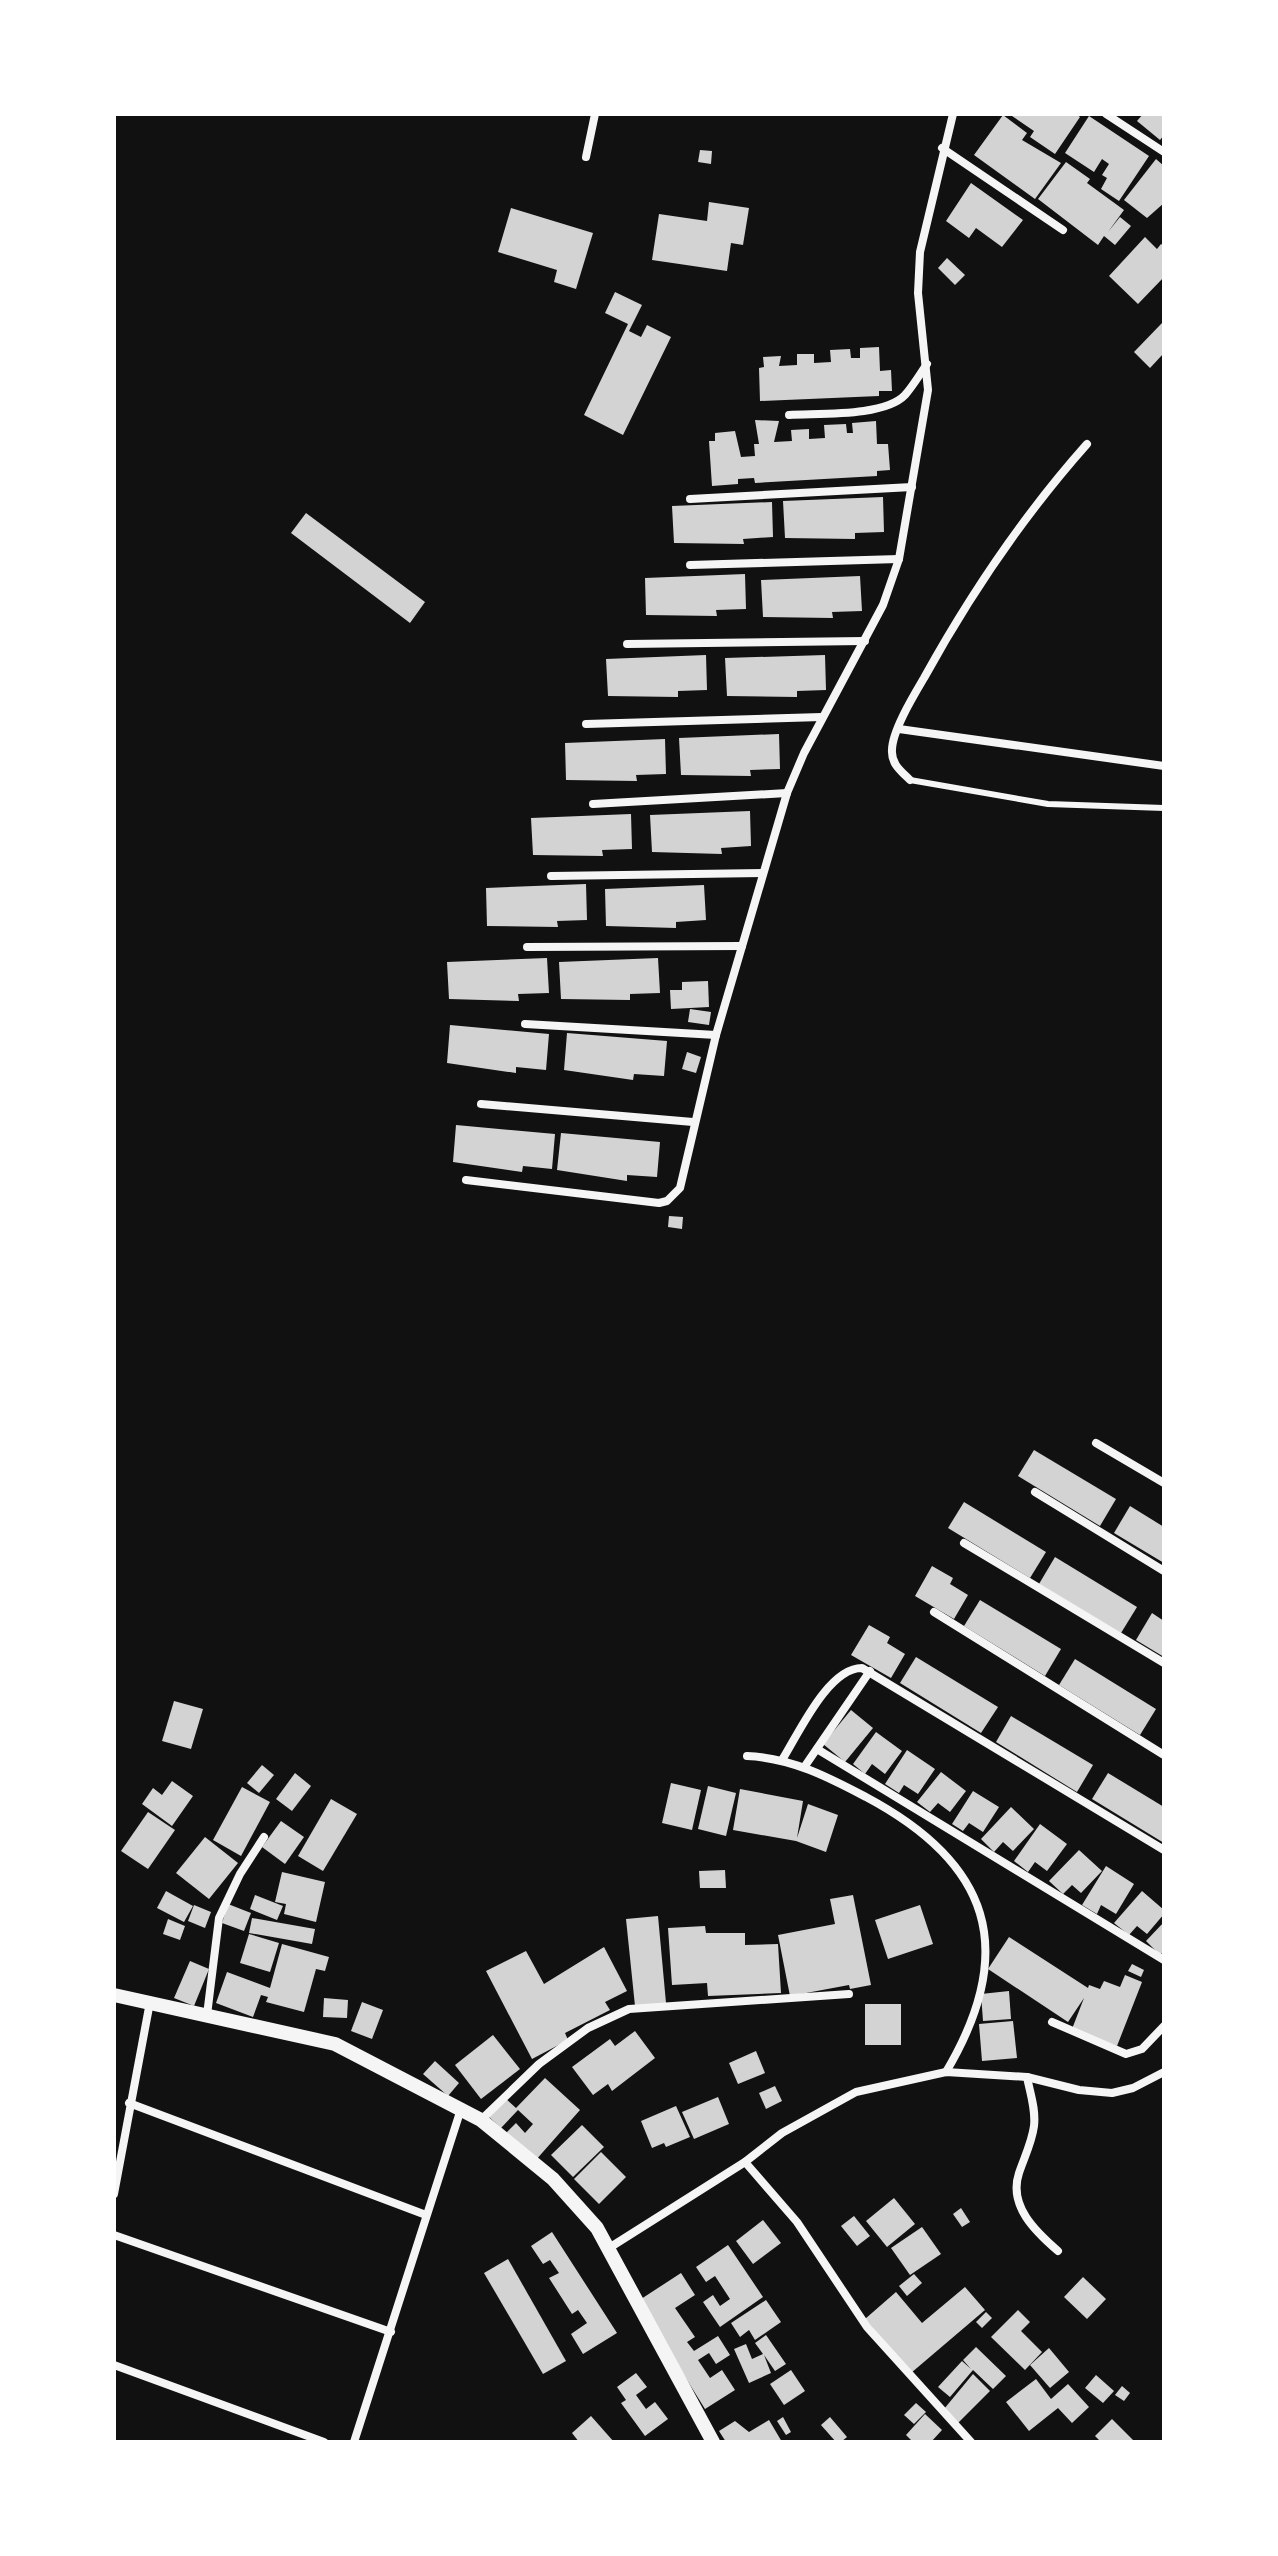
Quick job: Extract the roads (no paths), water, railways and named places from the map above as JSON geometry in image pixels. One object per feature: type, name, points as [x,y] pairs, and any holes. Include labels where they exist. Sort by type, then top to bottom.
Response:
[{"type":"street","points":[[586,157],[595,114]]},
{"type":"street","points":[[466,1180],[667,1201],[680,1188],[693,1122],[716,1035],[787,793],[822,717],[865,641],[899,559],[926,416],[927,364],[917,271],[942,148],[953,114]]},
{"type":"street","points":[[1106,114],[1164,152]]},
{"type":"street","points":[[942,148],[1063,230]]},
{"type":"street","points":[[789,415],[875,409],[892,404],[905,395],[927,364]]},
{"type":"street","points":[[910,780],[896,767],[892,750],[910,703],[981,579],[1055,480],[1087,444]]},
{"type":"street","points":[[690,499],[912,487]]},
{"type":"street","points":[[690,565],[899,559]]},
{"type":"street","points":[[627,644],[865,641]]},
{"type":"street","points":[[586,724],[822,717]]},
{"type":"street","points":[[899,729],[1164,766]]},
{"type":"street","points":[[593,804],[787,793]]},
{"type":"street","points":[[551,876],[763,873]]},
{"type":"street","points":[[527,947],[742,946]]},
{"type":"street","points":[[525,1024],[716,1035]]},
{"type":"street","points":[[481,1104],[693,1122]]},
{"type":"street","points":[[1096,1443],[1164,1483]]},
{"type":"street","points":[[1035,1492],[1164,1571]]},
{"type":"street","points":[[964,1543],[1164,1663]]},
{"type":"street","points":[[934,1612],[1164,1755]]},
{"type":"street","points":[[782,1760],[838,1675],[853,1668],[870,1671],[1164,1850]]},
{"type":"street","points":[[805,1766],[870,1671]]},
{"type":"street","points":[[817,1749],[1164,1960]]},
{"type":"street","points":[[747,1756],[805,1766],[875,1802],[936,1842],[959,1869],[976,1901],[985,1936],[985,1973],[960,2047],[946,2072]]},
{"type":"street","points":[[207,2015],[219,1918],[240,1874],[264,1837]]},
{"type":"street","points":[[481,2120],[539,2064],[588,2028],[629,2009],[849,1994]]},
{"type":"street","points":[[114,1995],[335,2044],[481,2120],[553,2179],[597,2228],[713,2442]]},
{"type":"street","points":[[114,2194],[150,2001]]},
{"type":"street","points":[[1052,2022],[1126,2054],[1142,2049],[1164,2026]]},
{"type":"street","points":[[609,2248],[745,2162],[782,2133],[856,2092],[946,2072],[1027,2077],[1079,2090],[1112,2093],[1133,2088],[1164,2072]]},
{"type":"street","points":[[1027,2077],[1034,2109],[1034,2128],[1017,2176],[1017,2195],[1021,2211],[1036,2231],[1058,2251]]},
{"type":"street","points":[[129,2103],[426,2215]]},
{"type":"street","points":[[354,2442],[461,2109]]},
{"type":"street","points":[[745,2162],[797,2222],[867,2327],[969,2442]]},
{"type":"street","points":[[114,2235],[391,2332]]},
{"type":"street","points":[[114,2365],[324,2442]]},
{"type":"lane","points":[[910,780],[1048,804],[1110,809],[1164,808]]}]
